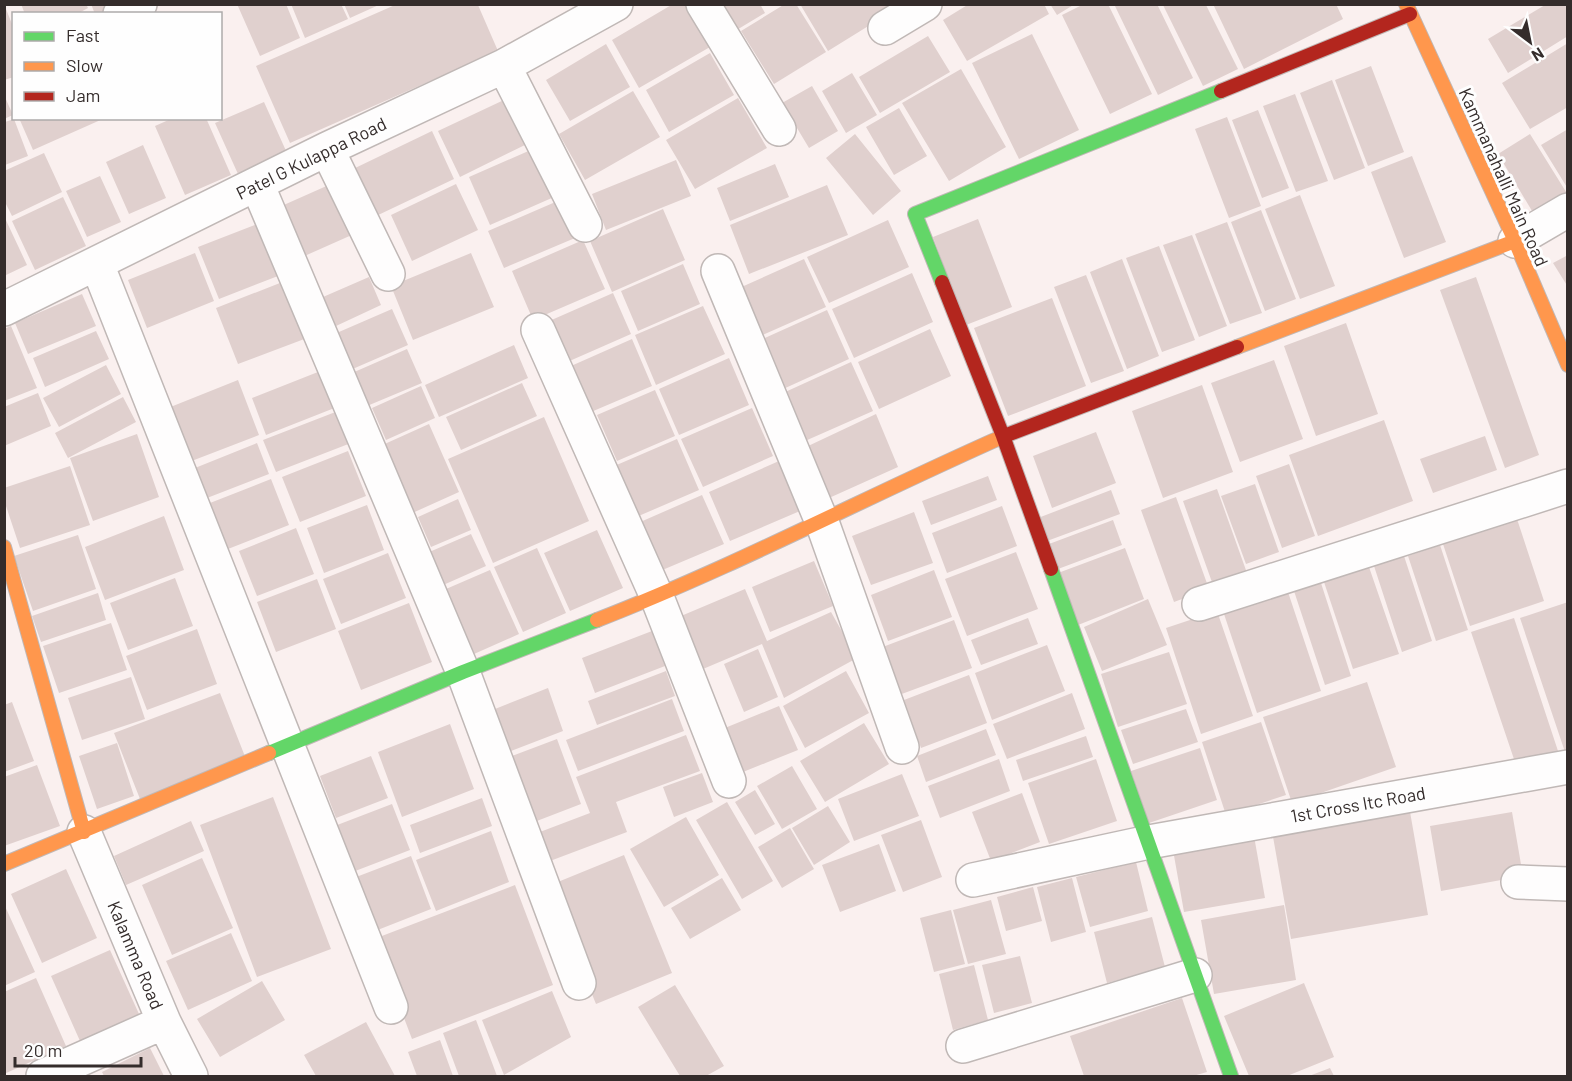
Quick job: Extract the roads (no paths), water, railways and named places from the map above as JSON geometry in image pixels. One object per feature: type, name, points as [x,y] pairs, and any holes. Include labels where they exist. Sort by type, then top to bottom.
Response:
[{"type":"street","points":[[124,12],[140,4]]},
{"type":"street","name":"Patel G Kulappa Road","points":[[4,309],[327,149],[504,66],[616,4]]},
{"type":"street","points":[[703,4],[779,129]]},
{"type":"street","points":[[885,28],[925,4]]},
{"type":"street","points":[[1231,1077],[1003,436],[915,214],[1408,9]]},
{"type":"street","name":"Kammanahalli Main Road","points":[[1408,9],[1515,241],[1568,365]]},
{"type":"street","points":[[504,66],[585,225]]},
{"type":"street","points":[[327,149],[388,274]]},
{"type":"street","points":[[256,184],[463,672],[579,982]]},
{"type":"street","points":[[4,864],[463,672],[657,597],[1003,436],[1515,241],[1568,210]]},
{"type":"street","points":[[97,264],[391,1007]]},
{"type":"street","points":[[718,271],[822,522],[902,747]]},
{"type":"street","points":[[538,330],[657,597],[729,781]]},
{"type":"street","points":[[1199,604],[1568,486]]},
{"type":"street","points":[[4,547],[84,832]]},
{"type":"street","name":"1st Cross Itc Road","points":[[973,880],[1149,842],[1568,767]]},
{"type":"street","name":"Kalamma Road","points":[[84,832],[165,1022],[191,1077]]},
{"type":"street","points":[[1518,882],[1568,884]]},
{"type":"street","points":[[963,1046],[1195,975]]},
{"type":"street","points":[[43,1077],[165,1022]]}]
